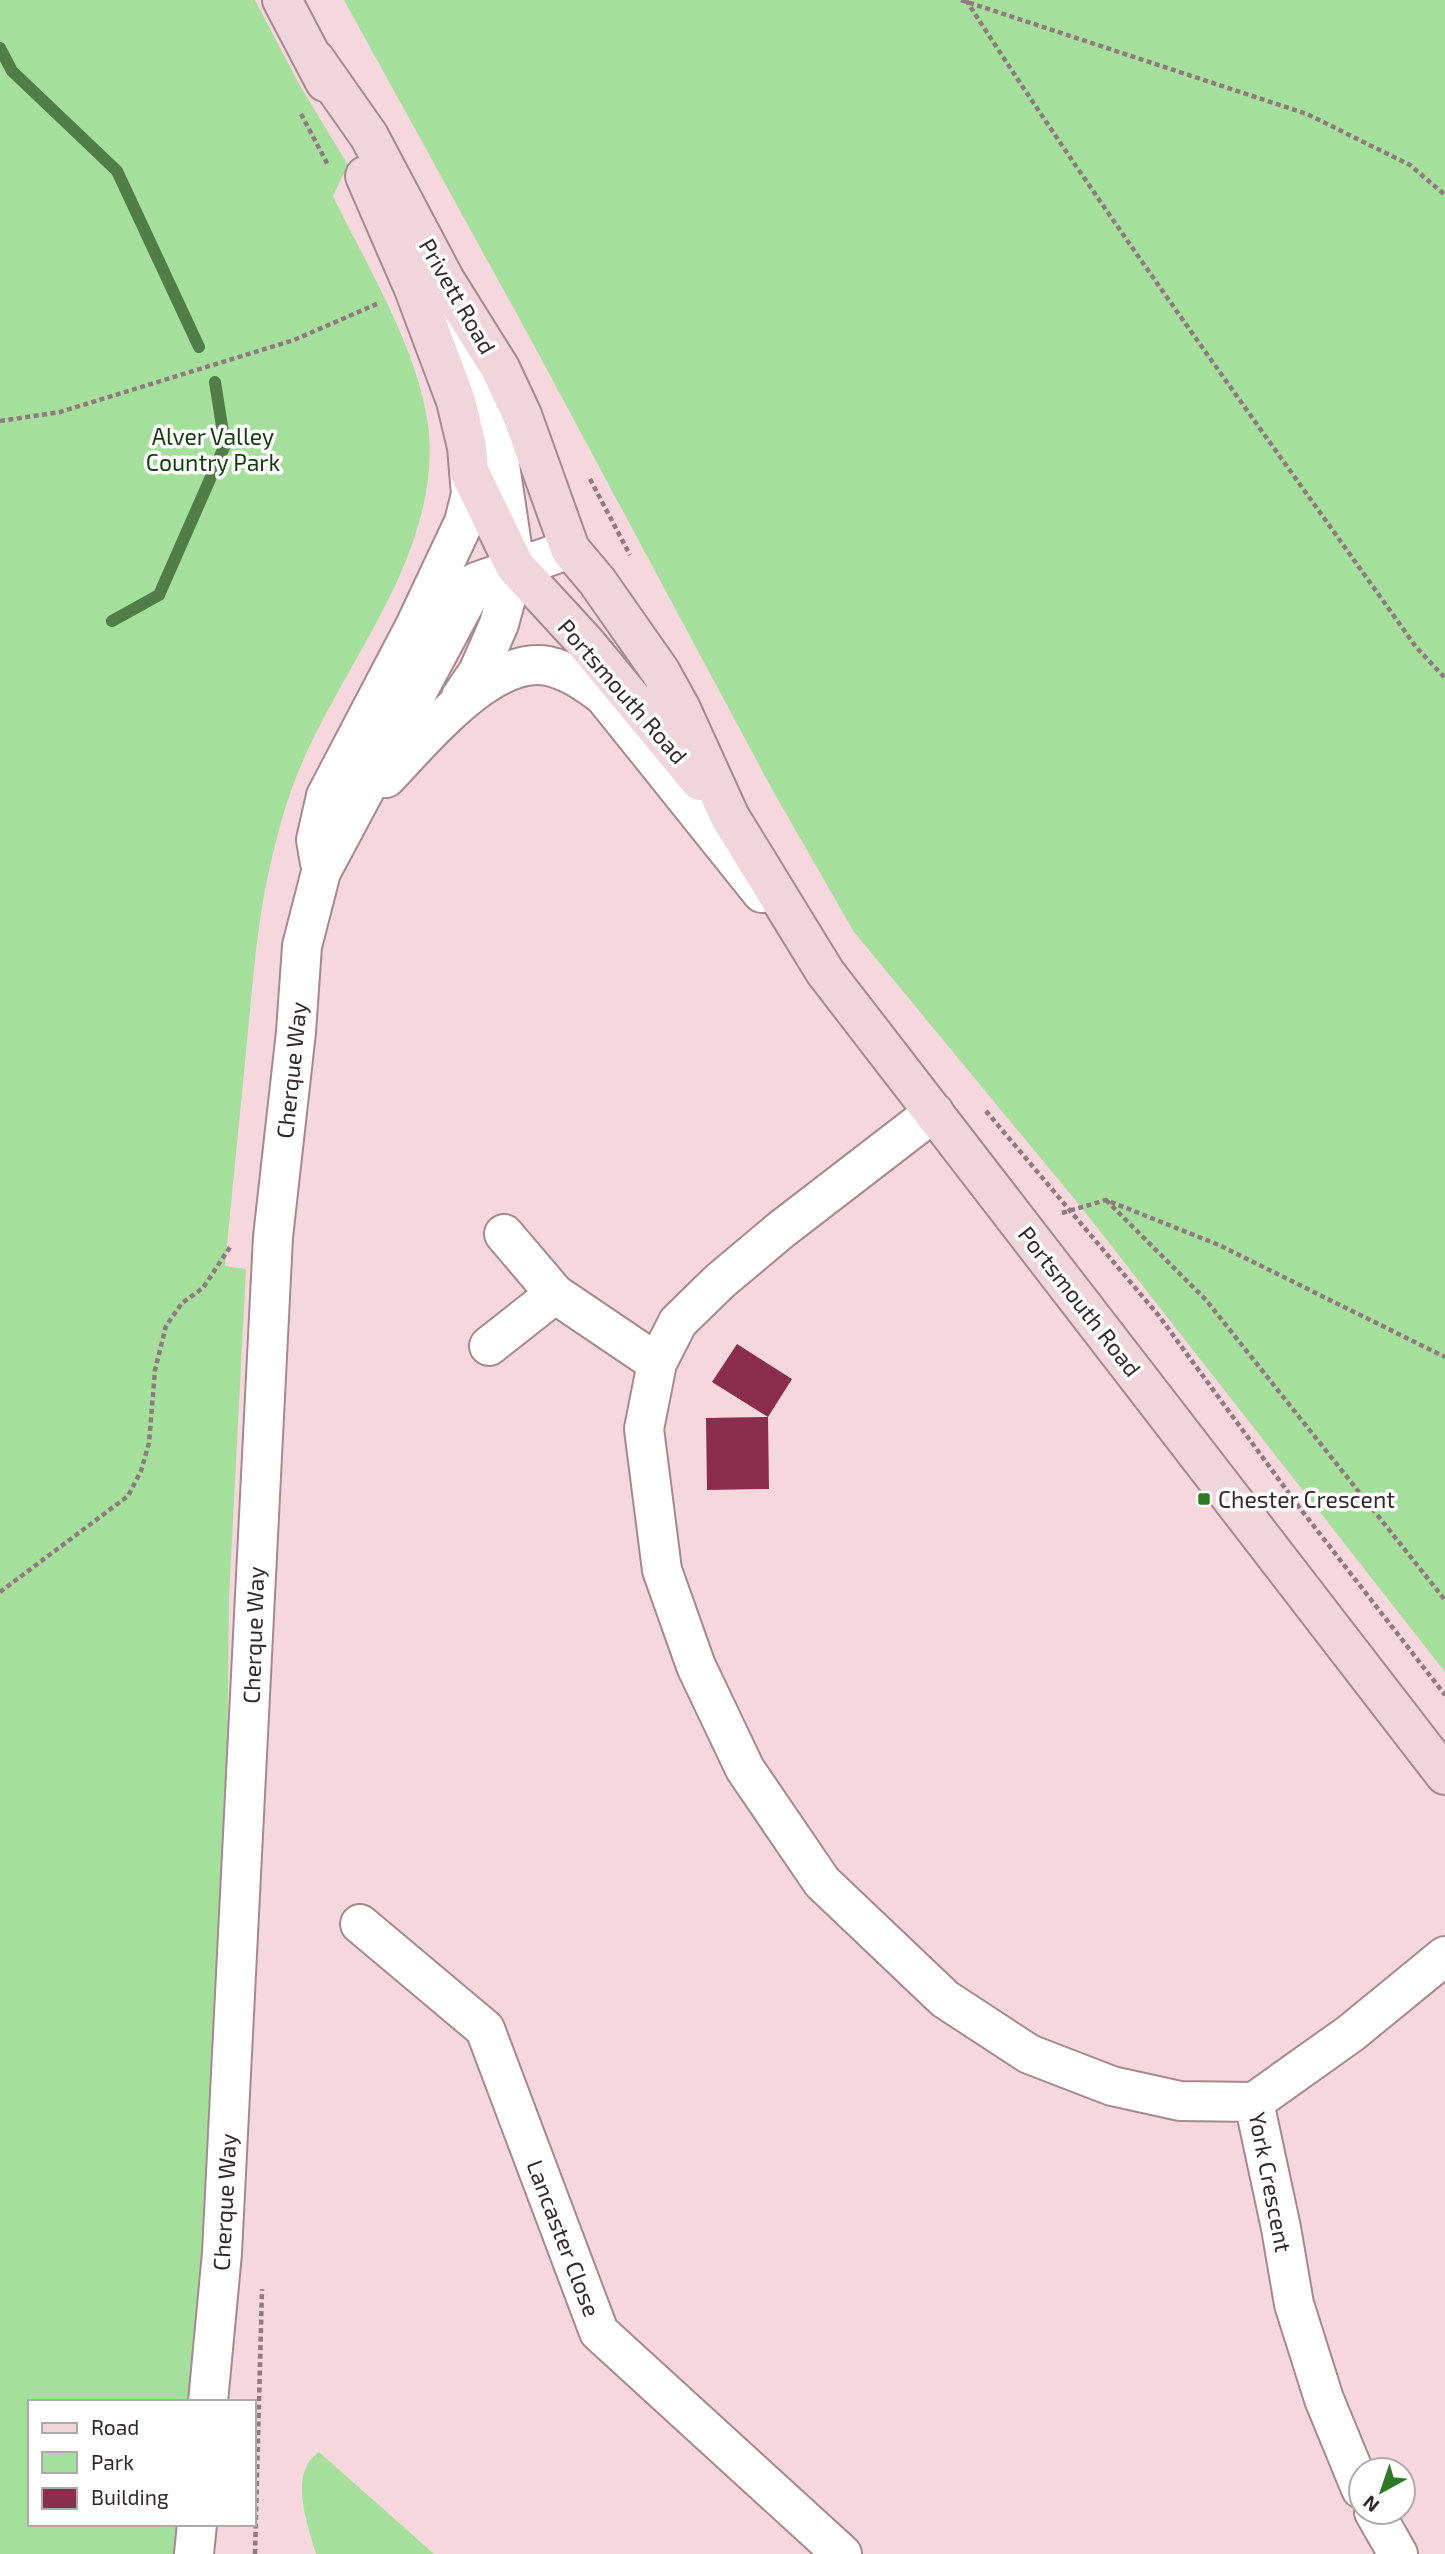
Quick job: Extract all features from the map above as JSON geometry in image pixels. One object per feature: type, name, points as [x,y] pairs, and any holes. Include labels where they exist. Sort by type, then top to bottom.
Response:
[{"type":"main road","name":"Privett Road","points":[[282,0],[429,284],[500,368],[516,403],[570,549]]},
{"type":"main road","name":"Privett Road","points":[[429,284],[467,447],[469,471],[515,566]]},
{"type":"main road","name":"Portsmouth Road","points":[[570,549],[597,580],[660,671],[681,709],[730,817],[825,972],[1445,1775]]},
{"type":"main road","name":"Portsmouth Road","points":[[515,566],[585,642],[730,817]]},
{"type":"street","points":[[429,284],[492,411],[515,566],[499,624],[478,672],[455,707]]},
{"type":"street","name":"Cherque Way","points":[[321,872],[316,841],[327,796],[409,638],[464,522],[471,494],[469,471]]},
{"type":"street","name":"Cherque Way","points":[[208,2400],[222,2253],[273,1237],[296,1032],[302,946],[321,872],[476,582],[515,566],[570,549]]},
{"type":"street","points":[[353,813],[477,687],[506,674],[546,666],[575,676],[604,696],[825,972]]},
{"type":"street","points":[[934,1112],[720,1281],[678,1322],[657,1363],[644,1429],[663,1570],[696,1666],[745,1769],[821,1882],[945,1999],[1029,2054],[1112,2086],[1180,2101],[1254,2102]]},
{"type":"street","points":[[504,1234],[555,1294],[657,1363]]},
{"type":"street","points":[[489,1346],[555,1294]]},
{"type":"street","name":"Lancaster Close","points":[[360,1924],[485,2029],[599,2332],[842,2554]]},
{"type":"street","name":"York Crescent","points":[[1347,2456],[1324,2399],[1294,2304],[1254,2102],[1352,2033],[1445,1956]]},
{"type":"street","points":[[194,2554],[197,2526]]},
{"type":"street","points":[[1382,2526],[1398,2554]]},
{"type":"path","points":[[961,0],[1307,114],[1410,164],[1445,195]]},
{"type":"path","points":[[967,1],[1008,66],[1222,374],[1416,647],[1445,678]]},
{"type":"path","points":[[299,111],[332,172]]},
{"type":"path","points":[[0,421],[60,412],[294,340],[429,284]]},
{"type":"path","points":[[982,1106],[1159,1316],[1299,1507],[1445,1695]]},
{"type":"path","points":[[1107,1200],[1206,1300],[1445,1600]]},
{"type":"path","points":[[1058,1214],[1107,1200],[1219,1245],[1445,1357]]},
{"type":"path","points":[[0,1592],[128,1496],[141,1471],[149,1443],[155,1370],[166,1326],[182,1303],[203,1288],[233,1243]]},
{"type":"path","points":[[256,2515],[262,2278]]},
{"type":"path","points":[[255,2554],[256,2526]]},
{"type":"green space","name":"Alver Valley Country Park","points":[[0,0],[255,0],[299,84],[348,165],[333,196],[389,307],[414,366],[428,425],[429,473],[420,519],[404,565],[295,780],[271,862],[256,951],[225,1266],[246,1269],[229,1598],[222,2253],[200,2400],[28,2400],[28,2526],[181,2526],[177,2554],[0,2554]]},
{"type":"green space","points":[[344,0],[1445,0],[1445,1672],[1081,1207],[854,932],[773,791],[530,338]]},
{"type":"green space","points":[[319,2452],[434,2554],[316,2554],[305,2514],[302,2485],[304,2472]]},
{"type":"building","points":[[737,1344],[792,1379],[768,1417],[712,1382]]},
{"type":"building","points":[[768,1417],[769,1489],[707,1490],[706,1418]]},
{"type":"waterway","points":[[0,48],[12,71],[117,171],[199,347]]},
{"type":"waterway","points":[[112,621],[159,595],[225,445],[215,382]]},
{"type":"place","name":"Chester Crescent","points":[[1204,1499]]}]
